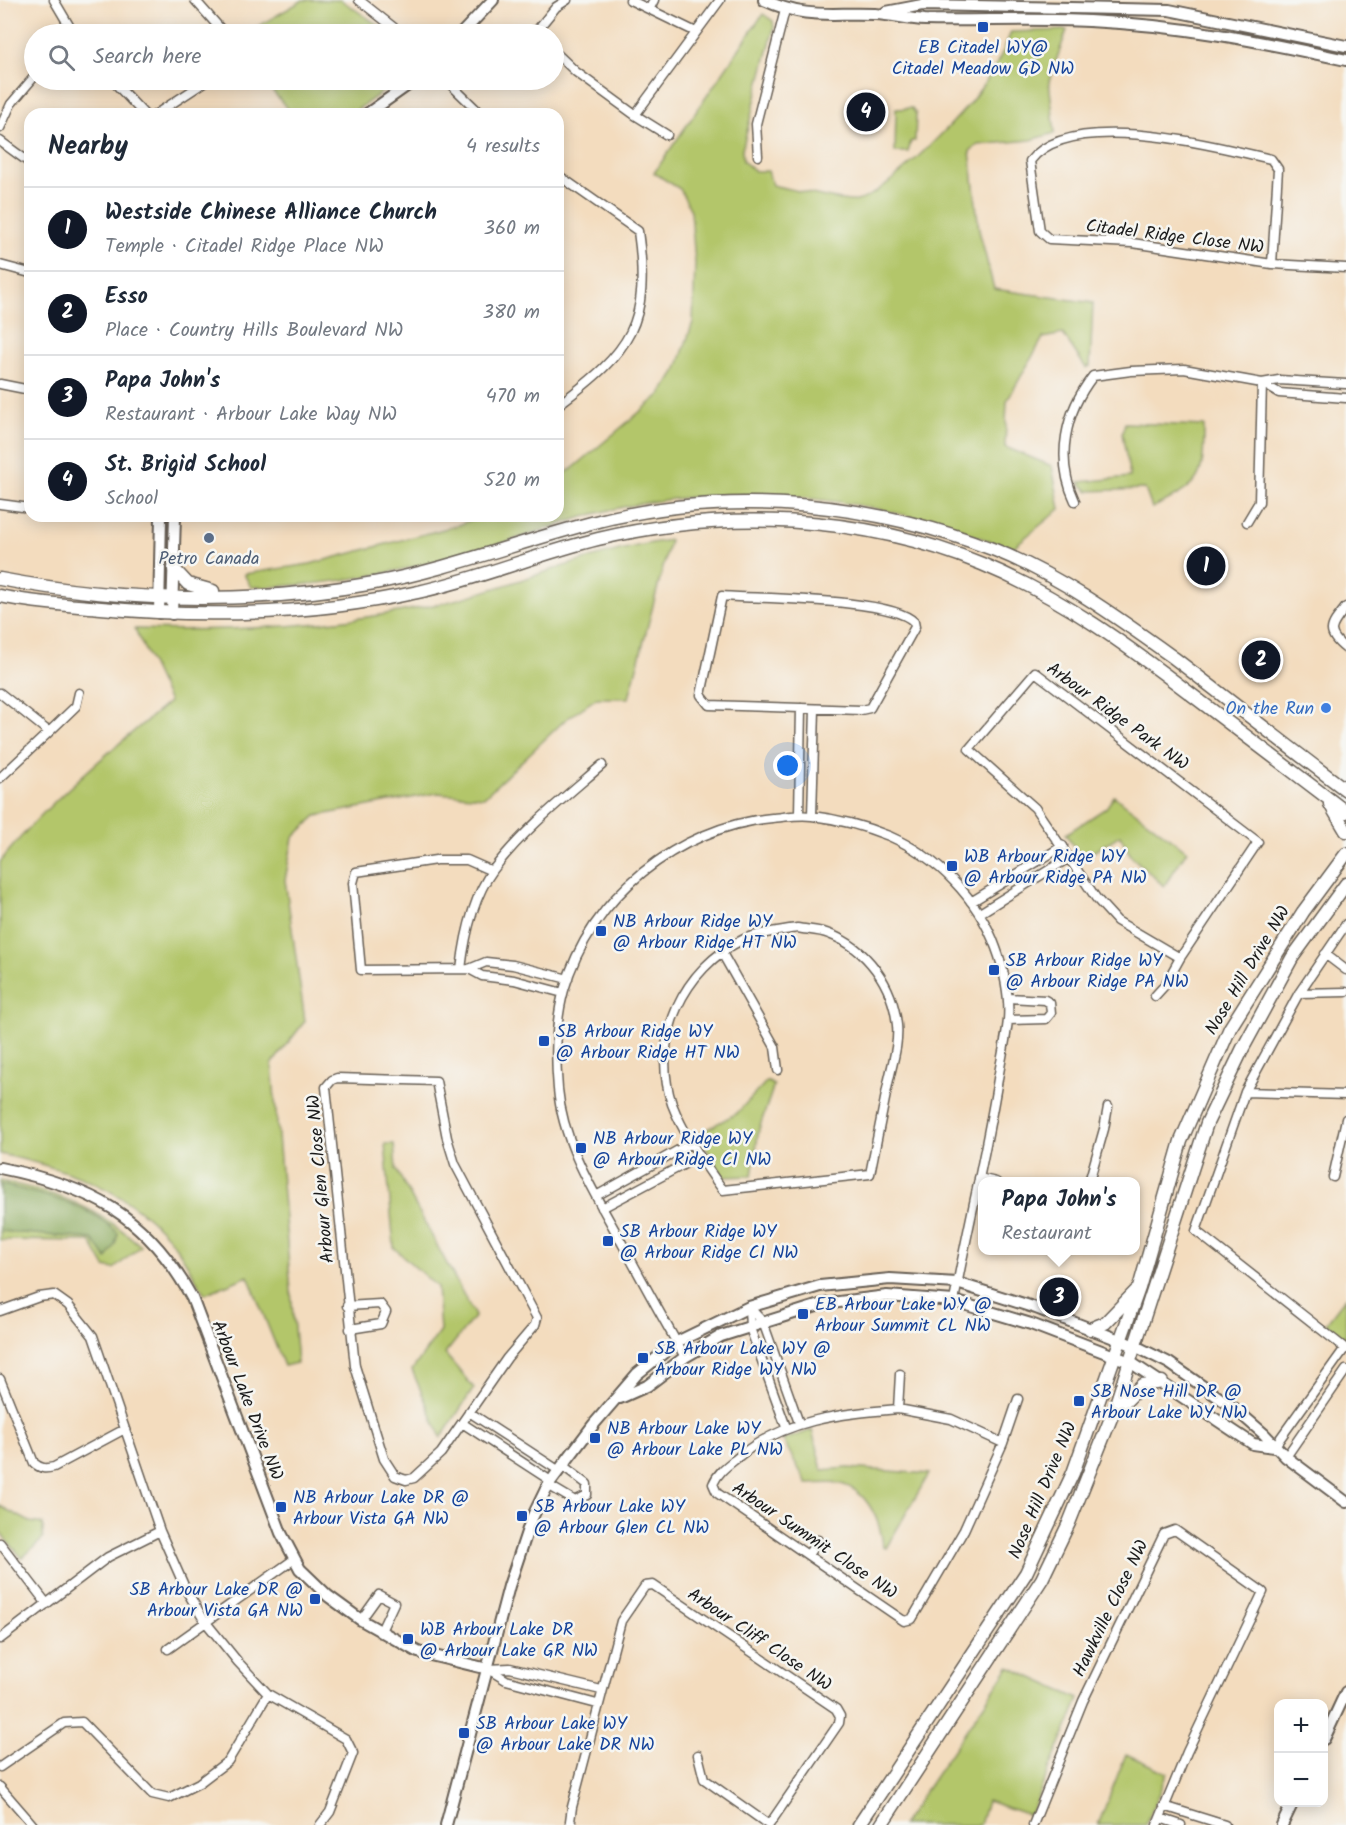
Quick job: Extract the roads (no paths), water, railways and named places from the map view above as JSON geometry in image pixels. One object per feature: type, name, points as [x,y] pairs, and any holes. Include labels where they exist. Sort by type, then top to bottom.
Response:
[{"type":"main road","points":[[0,579],[68,589],[173,596],[234,597],[316,591],[404,578],[480,558],[572,528],[663,509],[752,503],[824,507],[871,514],[914,523],[998,551],[1070,587],[1136,630],[1346,790]]},
{"type":"main road","points":[[0,596],[67,605],[172,614],[281,612],[367,602],[471,579],[595,540],[666,526],[774,521],[855,528],[959,555],[1030,585],[1071,608],[1133,650],[1346,812]]},
{"type":"main road","points":[[174,569],[188,584],[234,597]]},
{"type":"main road","points":[[1327,798],[1346,831]]},
{"type":"main road","name":"Nose Hill Drive NW","points":[[859,1825],[1026,1573],[1073,1473],[1122,1341],[1181,1141],[1230,1028],[1302,912],[1346,854]]},
{"type":"main road","name":"Nose Hill Drive NW","points":[[881,1825],[1042,1579],[1069,1523],[1113,1413],[1207,1123],[1243,1047],[1292,958],[1346,884]]},
{"type":"main road","points":[[1090,1329],[1105,1323],[1139,1288]]},
{"type":"main road","points":[[1113,1413],[1142,1384],[1162,1382]]},
{"type":"street","points":[[54,0],[68,24]]},
{"type":"street","points":[[195,0],[216,24]]},
{"type":"street","points":[[359,0],[389,24]]},
{"type":"street","points":[[470,24],[493,0]]},
{"type":"street","points":[[543,24],[556,7],[567,0]]},
{"type":"street","points":[[636,115],[720,0]]},
{"type":"street","points":[[764,0],[785,10],[810,15],[874,14],[922,20],[1161,24],[1239,37],[1346,60]]},
{"type":"street","points":[[636,1],[652,4],[696,32]]},
{"type":"street","points":[[874,14],[922,4],[995,3],[1169,10],[1346,46]]},
{"type":"street","points":[[995,3],[996,21]]},
{"type":"street","points":[[1086,6],[1086,21]]},
{"type":"street","points":[[758,156],[756,124],[785,10]]},
{"type":"street","points":[[1239,37],[1242,24]]},
{"type":"street","points":[[564,61],[576,72],[636,115],[668,135]]},
{"type":"street","points":[[0,128],[11,104],[24,89]]},
{"type":"street","points":[[121,90],[138,108]]},
{"type":"street","points":[[165,108],[193,90]]},
{"type":"street","points":[[375,108],[401,90]]},
{"type":"street","points":[[456,90],[475,108]]},
{"type":"street","name":"Citadel Ridge Close NW","points":[[1272,264],[1278,169],[1271,159],[1198,142],[1128,134],[1086,134],[1038,150],[1030,161],[1040,231],[1049,239],[1132,243],[1272,264],[1346,268]]},
{"type":"street","points":[[0,141],[24,159]]},
{"type":"street","points":[[564,179],[638,231],[644,272],[641,302],[630,334],[615,358],[564,401]]},
{"type":"street","points":[[0,265],[24,271]]},
{"type":"street","points":[[1075,501],[1069,488],[1062,457],[1067,426],[1083,389],[1093,376],[1131,371],[1184,369],[1263,383],[1279,380],[1346,384]]},
{"type":"street","points":[[1263,383],[1279,393],[1346,398]]},
{"type":"street","points":[[1247,522],[1259,502],[1263,383]]},
{"type":"street","points":[[0,384],[24,389]]},
{"type":"street","points":[[0,504],[24,507]]},
{"type":"street","points":[[159,613],[161,522]]},
{"type":"street","points":[[172,614],[175,522]]},
{"type":"street","points":[[722,596],[875,605],[912,619],[915,627],[913,633],[870,708],[801,708],[709,705],[702,699],[722,596]]},
{"type":"street","points":[[1346,607],[1334,622],[1331,630],[1335,640],[1346,649]]},
{"type":"street","name":"Arbour Ridge Park NW","points":[[1155,996],[1165,985],[1180,958],[1258,842],[1035,672],[969,749],[1035,808],[1071,857],[1096,898],[1117,921],[1180,958]]},
{"type":"street","points":[[0,693],[49,732]]},
{"type":"street","points":[[0,778],[76,706],[79,693]]},
{"type":"street","points":[[799,815],[801,708]]},
{"type":"street","points":[[812,816],[815,709]]},
{"type":"street","points":[[465,969],[472,913],[492,871],[546,814],[602,765]]},
{"type":"street","points":[[685,1357],[602,1208],[570,1143],[558,1091],[556,1030],[568,979],[587,938],[618,894],[657,860],[717,829],[750,820],[799,815],[812,816],[846,822],[899,841],[923,854],[960,887],[980,913],[997,949],[1008,998],[1008,1020],[979,1177]]},
{"type":"street","points":[[971,902],[1063,846]]},
{"type":"street","points":[[980,913],[1071,857]]},
{"type":"street","points":[[492,871],[467,860],[436,860],[360,869],[352,883],[361,970],[465,969],[486,962],[513,965],[568,979]]},
{"type":"street","points":[[1274,1447],[1346,1348],[1196,1231],[1214,1174],[1245,1092],[1299,993],[1346,924]]},
{"type":"street","points":[[797,928],[828,933],[853,947],[872,964],[884,982],[897,1026],[896,1048],[870,1174],[723,1190],[698,1157],[691,1143],[672,1103],[665,1073],[665,1041],[674,1012],[688,986],[703,967],[722,953],[754,936],[797,928]]},
{"type":"street","points":[[722,953],[776,1047],[778,1070]]},
{"type":"street","points":[[1325,954],[1346,970]]},
{"type":"street","points":[[465,969],[482,976],[514,980],[563,993]]},
{"type":"street","points":[[1299,993],[1346,992]]},
{"type":"street","points":[[1008,998],[1045,1000],[1050,1003],[1051,1013],[1046,1019],[1008,1020]]},
{"type":"street","name":"Arbour Glen Close NW","points":[[338,1078],[436,1081],[447,1138],[455,1164],[537,1318],[535,1325],[507,1358],[441,1453],[414,1478],[406,1480],[395,1476],[384,1459],[355,1366],[347,1306],[326,1087],[332,1080],[338,1078]]},
{"type":"street","points":[[1245,1092],[1346,1095]]},
{"type":"street","points":[[1090,1177],[1108,1107]]},
{"type":"street","points":[[1333,1177],[1346,1119]]},
{"type":"street","points":[[596,1196],[691,1143]]},
{"type":"street","points":[[602,1208],[698,1157]]},
{"type":"street","name":"Arbour Lake Drive NW","points":[[0,1168],[51,1180],[87,1192],[123,1215],[142,1231],[178,1273],[192,1298],[280,1533],[293,1560],[328,1596],[380,1633],[418,1652],[488,1669]]},
{"type":"street","points":[[954,1301],[978,1183]]},
{"type":"street","points":[[446,1825],[516,1564],[531,1520],[549,1483],[637,1374],[677,1342],[749,1307],[820,1286],[890,1279],[957,1283],[1036,1308],[1135,1346],[1169,1363],[1234,1408],[1264,1434],[1274,1447],[1346,1502]]},
{"type":"street","points":[[0,1311],[39,1297],[54,1295],[68,1305],[93,1336],[123,1430],[160,1531],[186,1590],[204,1620],[268,1694],[346,1739],[353,1753],[330,1812],[320,1825]]},
{"type":"street","points":[[618,1399],[648,1386],[685,1357],[721,1336],[823,1304],[887,1296],[954,1301],[1031,1324],[1116,1356],[1162,1382],[1253,1444],[1274,1447]]},
{"type":"street","points":[[347,1306],[380,1304],[386,1312],[381,1324],[350,1329]]},
{"type":"street","points":[[749,1307],[763,1322],[799,1423]]},
{"type":"street","points":[[749,1307],[750,1328],[786,1427]]},
{"type":"street","points":[[1031,1324],[1036,1308]]},
{"type":"street","points":[[1286,1457],[1346,1370]]},
{"type":"street","points":[[898,1409],[900,1374]]},
{"type":"street","points":[[0,1379],[34,1463],[39,1467],[54,1467],[123,1430]]},
{"type":"street","points":[[1003,1443],[1018,1399]]},
{"type":"street","name":"Arbour Summit Close NW","points":[[898,1409],[951,1419],[1003,1443],[964,1530],[912,1619],[904,1621],[717,1493],[713,1484],[717,1475],[746,1450],[786,1427],[841,1414],[898,1409]]},
{"type":"street","points":[[462,1424],[575,1501],[587,1495],[587,1484],[469,1412]]},
{"type":"street","name":"Hawkville Close NW","points":[[1033,1825],[1083,1701],[1164,1534],[1175,1530],[1263,1592],[1158,1822],[1181,1825]]},
{"type":"street","points":[[0,1639],[108,1557],[160,1531]]},
{"type":"street","points":[[808,1555],[818,1540]]},
{"type":"street","points":[[0,1543],[47,1605]]},
{"type":"street","points":[[168,1649],[204,1620],[293,1560]]},
{"type":"street","name":"Arbour Cliff Close NW","points":[[573,1825],[570,1821],[572,1808],[597,1704],[621,1621],[645,1586],[653,1585],[836,1709],[840,1716],[839,1723],[769,1825]]},
{"type":"street","points":[[361,1620],[379,1595],[394,1603],[380,1633]]},
{"type":"street","points":[[488,1669],[510,1668],[601,1690]]},
{"type":"street","points":[[488,1669],[506,1680],[597,1704]]},
{"type":"street","points":[[1328,1729],[1346,1692]]},
{"type":"street","points":[[0,1767],[64,1723],[82,1722],[152,1794],[169,1798],[199,1783],[228,1761],[268,1694]]},
{"type":"street","points":[[698,1755],[704,1779],[769,1825]]},
{"type":"street","points":[[0,1787],[33,1825]]},
{"type":"street","points":[[1164,1806],[1225,1825]]},
{"type":"street","points":[[1282,1825],[1291,1807]]},
{"type":"place","name":"EB Citadel WY@ Citadel Meadow GD NW","points":[[983,27]]},
{"type":"place","name":"St. Brigid School","points":[[866,112]]},
{"type":"place","name":"Petro Canada","points":[[209,538]]},
{"type":"place","name":"Westside Chinese Alliance Church","points":[[1206,566]]},
{"type":"place","name":"Esso","points":[[1261,660]]},
{"type":"place","name":"On the Run","points":[[1326,708]]},
{"type":"place","name":"WB Arbour Ridge WY @ Arbour Ridge PA NW","points":[[952,866]]},
{"type":"place","name":"NB Arbour Ridge WY @ Arbour Ridge HT NW","points":[[601,931]]},
{"type":"place","name":"SB Arbour Ridge WY @ Arbour Ridge PA NW","points":[[994,970]]},
{"type":"place","name":"SB Arbour Ridge WY @ Arbour Ridge HT NW","points":[[544,1041]]},
{"type":"place","name":"NB Arbour Ridge WY @ Arbour Ridge CI NW","points":[[581,1148]]},
{"type":"place","name":"SB Arbour Ridge WY @ Arbour Ridge CI NW","points":[[608,1241]]},
{"type":"place","name":"Papa John's","points":[[1059,1297]]},
{"type":"place","name":"EB Arbour Lake WY @ Arbour Summit CL NW","points":[[803,1314]]},
{"type":"place","name":"SB Arbour Lake WY @ Arbour Ridge WY NW","points":[[643,1358]]},
{"type":"place","name":"SB Nose Hill DR @ Arbour Lake WY NW","points":[[1079,1401]]},
{"type":"place","name":"NB Arbour Lake WY @ Arbour Lake PL NW","points":[[595,1438]]},
{"type":"place","name":"NB Arbour Lake DR @ Arbour Vista GA NW","points":[[281,1507]]},
{"type":"place","name":"SB Arbour Lake WY @ Arbour Glen CL NW","points":[[522,1516]]},
{"type":"place","name":"SB Arbour Lake DR @ Arbour Vista GA NW","points":[[315,1599]]},
{"type":"place","name":"WB Arbour Lake DR @ Arbour Lake GR NW","points":[[408,1639]]},
{"type":"place","name":"SB Arbour Lake WY @ Arbour Lake DR NW","points":[[464,1733]]}]
